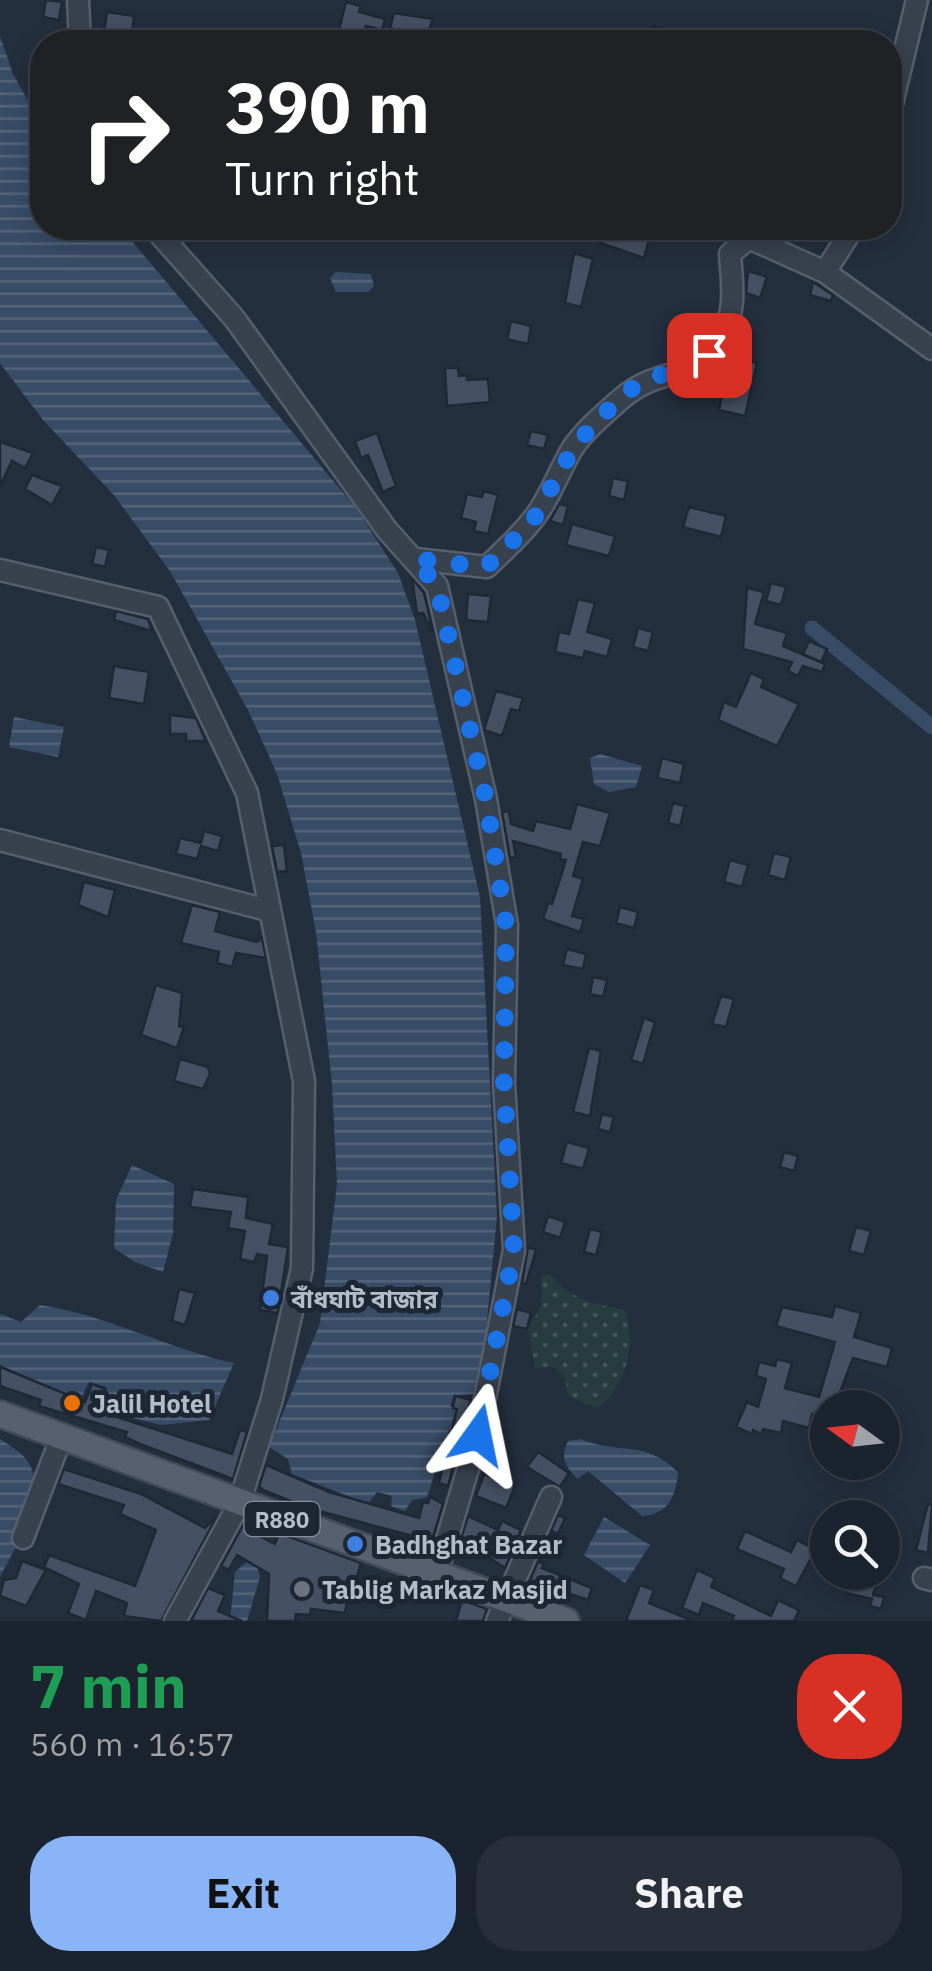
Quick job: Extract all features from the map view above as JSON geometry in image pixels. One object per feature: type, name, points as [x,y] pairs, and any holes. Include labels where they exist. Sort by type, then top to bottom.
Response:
[{"type":"main road","name":"R880","points":[[0,1414],[238,1504],[437,1573],[501,1609],[566,1621]]},
{"type":"street","points":[[78,0],[79,30]]},
{"type":"street","points":[[902,64],[918,0]]},
{"type":"street","points":[[165,240],[234,318],[387,530],[437,586],[486,799],[506,925],[505,1122],[515,1220],[514,1250],[478,1435],[437,1573]]},
{"type":"street","points":[[415,559],[486,567],[532,522],[575,445],[610,408],[635,386],[668,372],[692,370],[709,355],[724,334],[733,306],[730,254],[746,240]]},
{"type":"street","points":[[753,240],[825,272],[932,350]]},
{"type":"street","points":[[825,272],[845,240]]},
{"type":"street","points":[[0,570],[158,606],[247,793],[267,910],[300,1046],[304,1081],[302,1268],[272,1398],[238,1504],[176,1621]]},
{"type":"street","points":[[0,840],[267,910]]},
{"type":"street","points":[[24,1538],[60,1438]]},
{"type":"street","points":[[501,1609],[551,1497]]},
{"type":"green space","points":[[550,1274],[574,1295],[624,1310],[630,1336],[627,1363],[615,1388],[597,1408],[569,1397],[564,1376],[553,1367],[535,1368],[528,1330],[542,1304],[541,1277]]},
{"type":"water","points":[[0,36],[13,74],[30,104],[30,240],[131,240],[356,508],[398,573],[415,620],[480,897],[497,1216],[482,1374],[476,1394],[454,1395],[450,1406],[467,1414],[467,1425],[449,1430],[427,1497],[412,1500],[405,1511],[391,1506],[392,1496],[377,1492],[368,1504],[292,1474],[288,1459],[269,1447],[320,1323],[337,1184],[332,1085],[316,932],[301,853],[277,774],[249,712],[170,571],[113,494],[43,420],[0,363]]},
{"type":"water","points":[[336,272],[371,274],[374,286],[368,292],[336,292],[330,278]]},
{"type":"water","points":[[14,717],[64,727],[58,757],[9,747]]},
{"type":"water","points":[[600,754],[642,766],[636,787],[609,792],[594,784],[590,758]]},
{"type":"water","points":[[132,1165],[174,1184],[173,1234],[163,1272],[135,1262],[114,1248],[116,1200]]},
{"type":"water","points":[[40,1305],[89,1316],[234,1363],[209,1420],[161,1425],[101,1410],[107,1387],[89,1382],[80,1400],[0,1365],[0,1314],[21,1322]]},
{"type":"water","points":[[0,1439],[30,1465],[34,1492],[27,1522],[0,1577]]},
{"type":"water","points":[[581,1439],[642,1451],[665,1462],[678,1472],[669,1503],[658,1512],[642,1516],[588,1471],[578,1479],[567,1466],[564,1453],[568,1441]]},
{"type":"water","points":[[604,1517],[650,1545],[625,1583],[584,1555]]},
{"type":"water","points":[[249,1560],[256,1563],[260,1577],[247,1621],[230,1621],[235,1572]]},
{"type":"building","points":[[46,0],[62,2],[59,20],[43,17]]},
{"type":"building","points":[[346,2],[361,6],[359,12],[385,19],[382,30],[366,26],[364,30],[339,30]]},
{"type":"building","points":[[107,12],[134,16],[133,30],[104,30]]},
{"type":"building","points":[[394,13],[433,19],[429,30],[390,28]]},
{"type":"building","points":[[599,240],[649,240],[644,258]]},
{"type":"building","points":[[574,253],[593,259],[581,307],[565,303]]},
{"type":"building","points":[[748,271],[767,277],[760,298],[746,293]]},
{"type":"building","points":[[813,282],[833,295],[831,301],[810,295]]},
{"type":"building","points":[[511,321],[531,326],[528,344],[507,339]]},
{"type":"building","points":[[683,322],[703,327],[696,347],[679,343]]},
{"type":"building","points":[[730,357],[757,363],[745,416],[719,410]]},
{"type":"building","points":[[445,368],[458,368],[459,376],[467,375],[467,380],[488,379],[490,402],[447,406]]},
{"type":"building","points":[[531,431],[548,435],[544,449],[527,445]]},
{"type":"building","points":[[377,433],[396,486],[383,492],[368,455],[361,458],[355,441]]},
{"type":"building","points":[[0,442],[33,453],[25,468],[12,461],[0,486]]},
{"type":"building","points":[[32,475],[62,486],[52,505],[25,489]]},
{"type":"building","points":[[613,478],[628,481],[624,500],[609,496]]},
{"type":"building","points":[[484,491],[498,495],[488,534],[474,531],[476,522],[461,518],[467,494],[482,497]]},
{"type":"building","points":[[559,504],[568,506],[563,525],[550,521]]},
{"type":"building","points":[[689,507],[726,516],[721,537],[683,527]]},
{"type":"building","points":[[572,524],[615,536],[609,556],[566,545]]},
{"type":"building","points":[[96,547],[109,550],[105,567],[92,564]]},
{"type":"building","points":[[412,578],[424,593],[433,632],[423,613],[417,614]]},
{"type":"building","points":[[771,583],[786,587],[781,605],[766,601]]},
{"type":"building","points":[[747,588],[764,592],[755,624],[787,633],[783,646],[825,664],[822,672],[803,666],[798,676],[788,671],[792,662],[743,649]]},
{"type":"building","points":[[468,594],[491,596],[488,622],[466,620]]},
{"type":"building","points":[[578,599],[595,603],[587,632],[612,639],[607,657],[585,651],[583,658],[555,652],[559,632],[569,634]]},
{"type":"building","points":[[116,611],[148,619],[152,631],[114,620]]},
{"type":"building","points":[[638,628],[653,632],[648,651],[633,647]]},
{"type":"building","points":[[809,641],[827,649],[821,662],[803,654]]},
{"type":"building","points":[[114,666],[149,672],[144,704],[109,698]]},
{"type":"building","points":[[751,673],[764,679],[761,687],[799,704],[777,746],[718,720],[724,702],[736,707]]},
{"type":"building","points":[[496,691],[523,698],[519,711],[511,709],[502,736],[484,730]]},
{"type":"building","points":[[170,715],[196,718],[206,741],[186,741],[186,734],[170,734]]},
{"type":"building","points":[[662,758],[684,764],[680,783],[657,778]]},
{"type":"building","points":[[673,803],[685,806],[680,826],[668,823]]},
{"type":"building","points":[[577,804],[610,813],[600,846],[583,842],[573,876],[583,879],[572,916],[584,919],[580,932],[543,919],[566,860],[560,859],[561,854],[513,841],[516,857],[510,858],[502,812],[509,811],[511,824],[533,831],[536,821],[570,829]]},
{"type":"building","points":[[204,831],[222,836],[218,851],[201,846],[197,859],[176,854],[180,838],[201,843]]},
{"type":"building","points":[[284,845],[287,871],[277,872],[272,846]]},
{"type":"building","points":[[774,853],[791,857],[785,880],[768,875]]},
{"type":"building","points":[[730,860],[748,865],[742,887],[724,882]]},
{"type":"building","points":[[84,882],[115,890],[108,917],[78,905]]},
{"type":"building","points":[[192,905],[220,912],[215,931],[257,942],[262,938],[266,958],[236,953],[232,967],[217,963],[219,952],[181,943]]},
{"type":"building","points":[[620,907],[638,912],[634,928],[616,923]]},
{"type":"building","points":[[567,949],[586,954],[583,969],[563,965]]},
{"type":"building","points":[[593,977],[607,980],[603,997],[590,994]]},
{"type":"building","points":[[156,985],[182,993],[179,1026],[184,1027],[177,1048],[141,1035]]},
{"type":"building","points":[[721,996],[734,999],[726,1027],[712,1024]]},
{"type":"building","points":[[644,1018],[655,1022],[643,1064],[631,1060]]},
{"type":"building","points":[[589,1048],[601,1051],[590,1116],[573,1112]]},
{"type":"building","points":[[180,1059],[208,1067],[210,1074],[203,1089],[174,1081]]},
{"type":"building","points":[[602,1114],[614,1117],[610,1132],[598,1129]]},
{"type":"building","points":[[567,1142],[589,1148],[583,1169],[561,1163]]},
{"type":"building","points":[[784,1152],[798,1156],[794,1171],[780,1167]]},
{"type":"building","points":[[193,1189],[248,1197],[246,1218],[273,1224],[269,1244],[288,1247],[278,1313],[260,1310],[267,1256],[257,1254],[254,1262],[240,1259],[245,1231],[228,1228],[231,1212],[190,1207]]},
{"type":"building","points":[[548,1216],[565,1222],[560,1238],[543,1232]]},
{"type":"building","points":[[856,1227],[871,1231],[864,1255],[849,1251]]},
{"type":"building","points":[[590,1229],[602,1232],[596,1255],[584,1252]]},
{"type":"building","points":[[528,1247],[536,1250],[526,1284],[522,1283]]},
{"type":"building","points":[[179,1289],[195,1293],[185,1325],[172,1321]]},
{"type":"building","points":[[835,1306],[861,1313],[854,1337],[892,1348],[887,1367],[853,1358],[841,1390],[821,1390],[835,1342],[776,1326],[782,1307],[832,1317]]},
{"type":"building","points":[[517,1309],[531,1313],[527,1329],[513,1326]]},
{"type":"building","points":[[777,1359],[792,1363],[785,1388],[810,1395],[809,1428],[783,1421],[781,1433],[763,1429],[761,1434],[753,1430],[752,1434],[736,1427],[747,1402],[758,1407],[766,1379],[756,1376],[759,1362],[775,1366]]},
{"type":"building","points":[[0,1367],[85,1402],[92,1384],[105,1389],[98,1411],[232,1454],[240,1430],[247,1432],[233,1479],[140,1444],[125,1437],[127,1432],[39,1406],[41,1400],[0,1386]]},
{"type":"building","points":[[455,1396],[471,1400],[448,1486],[439,1483],[457,1409],[453,1408]]},
{"type":"building","points":[[538,1452],[569,1473],[560,1487],[527,1467]]},
{"type":"building","points":[[266,1465],[329,1492],[419,1518],[423,1502],[428,1503],[430,1497],[443,1504],[430,1547],[416,1537],[308,1508],[263,1490],[259,1486]]},
{"type":"building","points":[[64,1469],[141,1494],[205,1528],[217,1516],[161,1621],[124,1616],[127,1603],[96,1591],[86,1620],[68,1613],[79,1584],[44,1567],[49,1555],[135,1586],[156,1530],[120,1514],[124,1505],[58,1484]]},
{"type":"building","points":[[484,1474],[515,1486],[506,1508],[476,1496]]},
{"type":"building","points":[[928,1504],[932,1505],[928,1553],[916,1550]]},
{"type":"building","points":[[558,1515],[565,1518],[558,1534],[552,1531],[538,1562],[544,1564],[542,1568],[592,1588],[588,1600],[530,1580]]},
{"type":"building","points":[[468,1516],[498,1530],[502,1521],[521,1530],[505,1568],[461,1539]]},
{"type":"building","points":[[242,1527],[275,1544],[279,1533],[361,1563],[357,1577],[352,1576],[345,1613],[311,1609],[310,1615],[296,1614],[295,1621],[267,1621],[269,1574],[237,1555],[229,1570],[221,1566]]},
{"type":"building","points":[[745,1531],[791,1552],[797,1540],[810,1546],[810,1560],[796,1586],[780,1578],[784,1569],[737,1549]]},
{"type":"building","points":[[22,1561],[46,1570],[26,1606],[0,1596],[4,1580],[16,1578]]},
{"type":"building","points":[[697,1570],[715,1578],[711,1587],[771,1616],[778,1600],[799,1610],[794,1621],[732,1621],[734,1616],[703,1603],[699,1615],[682,1608]]},
{"type":"building","points":[[640,1585],[654,1590],[649,1603],[693,1621],[626,1621]]},
{"type":"building","points":[[208,1588],[225,1595],[218,1611],[242,1621],[191,1621]]},
{"type":"building","points":[[874,1590],[873,1595],[884,1597],[881,1609],[870,1606],[872,1599],[846,1593]]},
{"type":"building","points":[[462,1600],[487,1609],[483,1621],[456,1621]]},
{"type":"waterway","points":[[812,628],[932,727]]},
{"type":"place","name":"বাঁধঘাট বাজার","points":[[271,1298]]},
{"type":"place","name":"Jalil Hotel","points":[[72,1403]]},
{"type":"place","name":"Badhghat Bazar","points":[[355,1544]]},
{"type":"place","name":"Tablig Markaz Masjid","points":[[302,1589]]},
{"type":"route","points":[[478,1435],[514,1250],[504,1083],[506,925],[486,799],[437,586],[415,559],[486,567],[532,522],[575,445],[610,408],[635,386],[668,372],[692,370],[709,355]]}]
